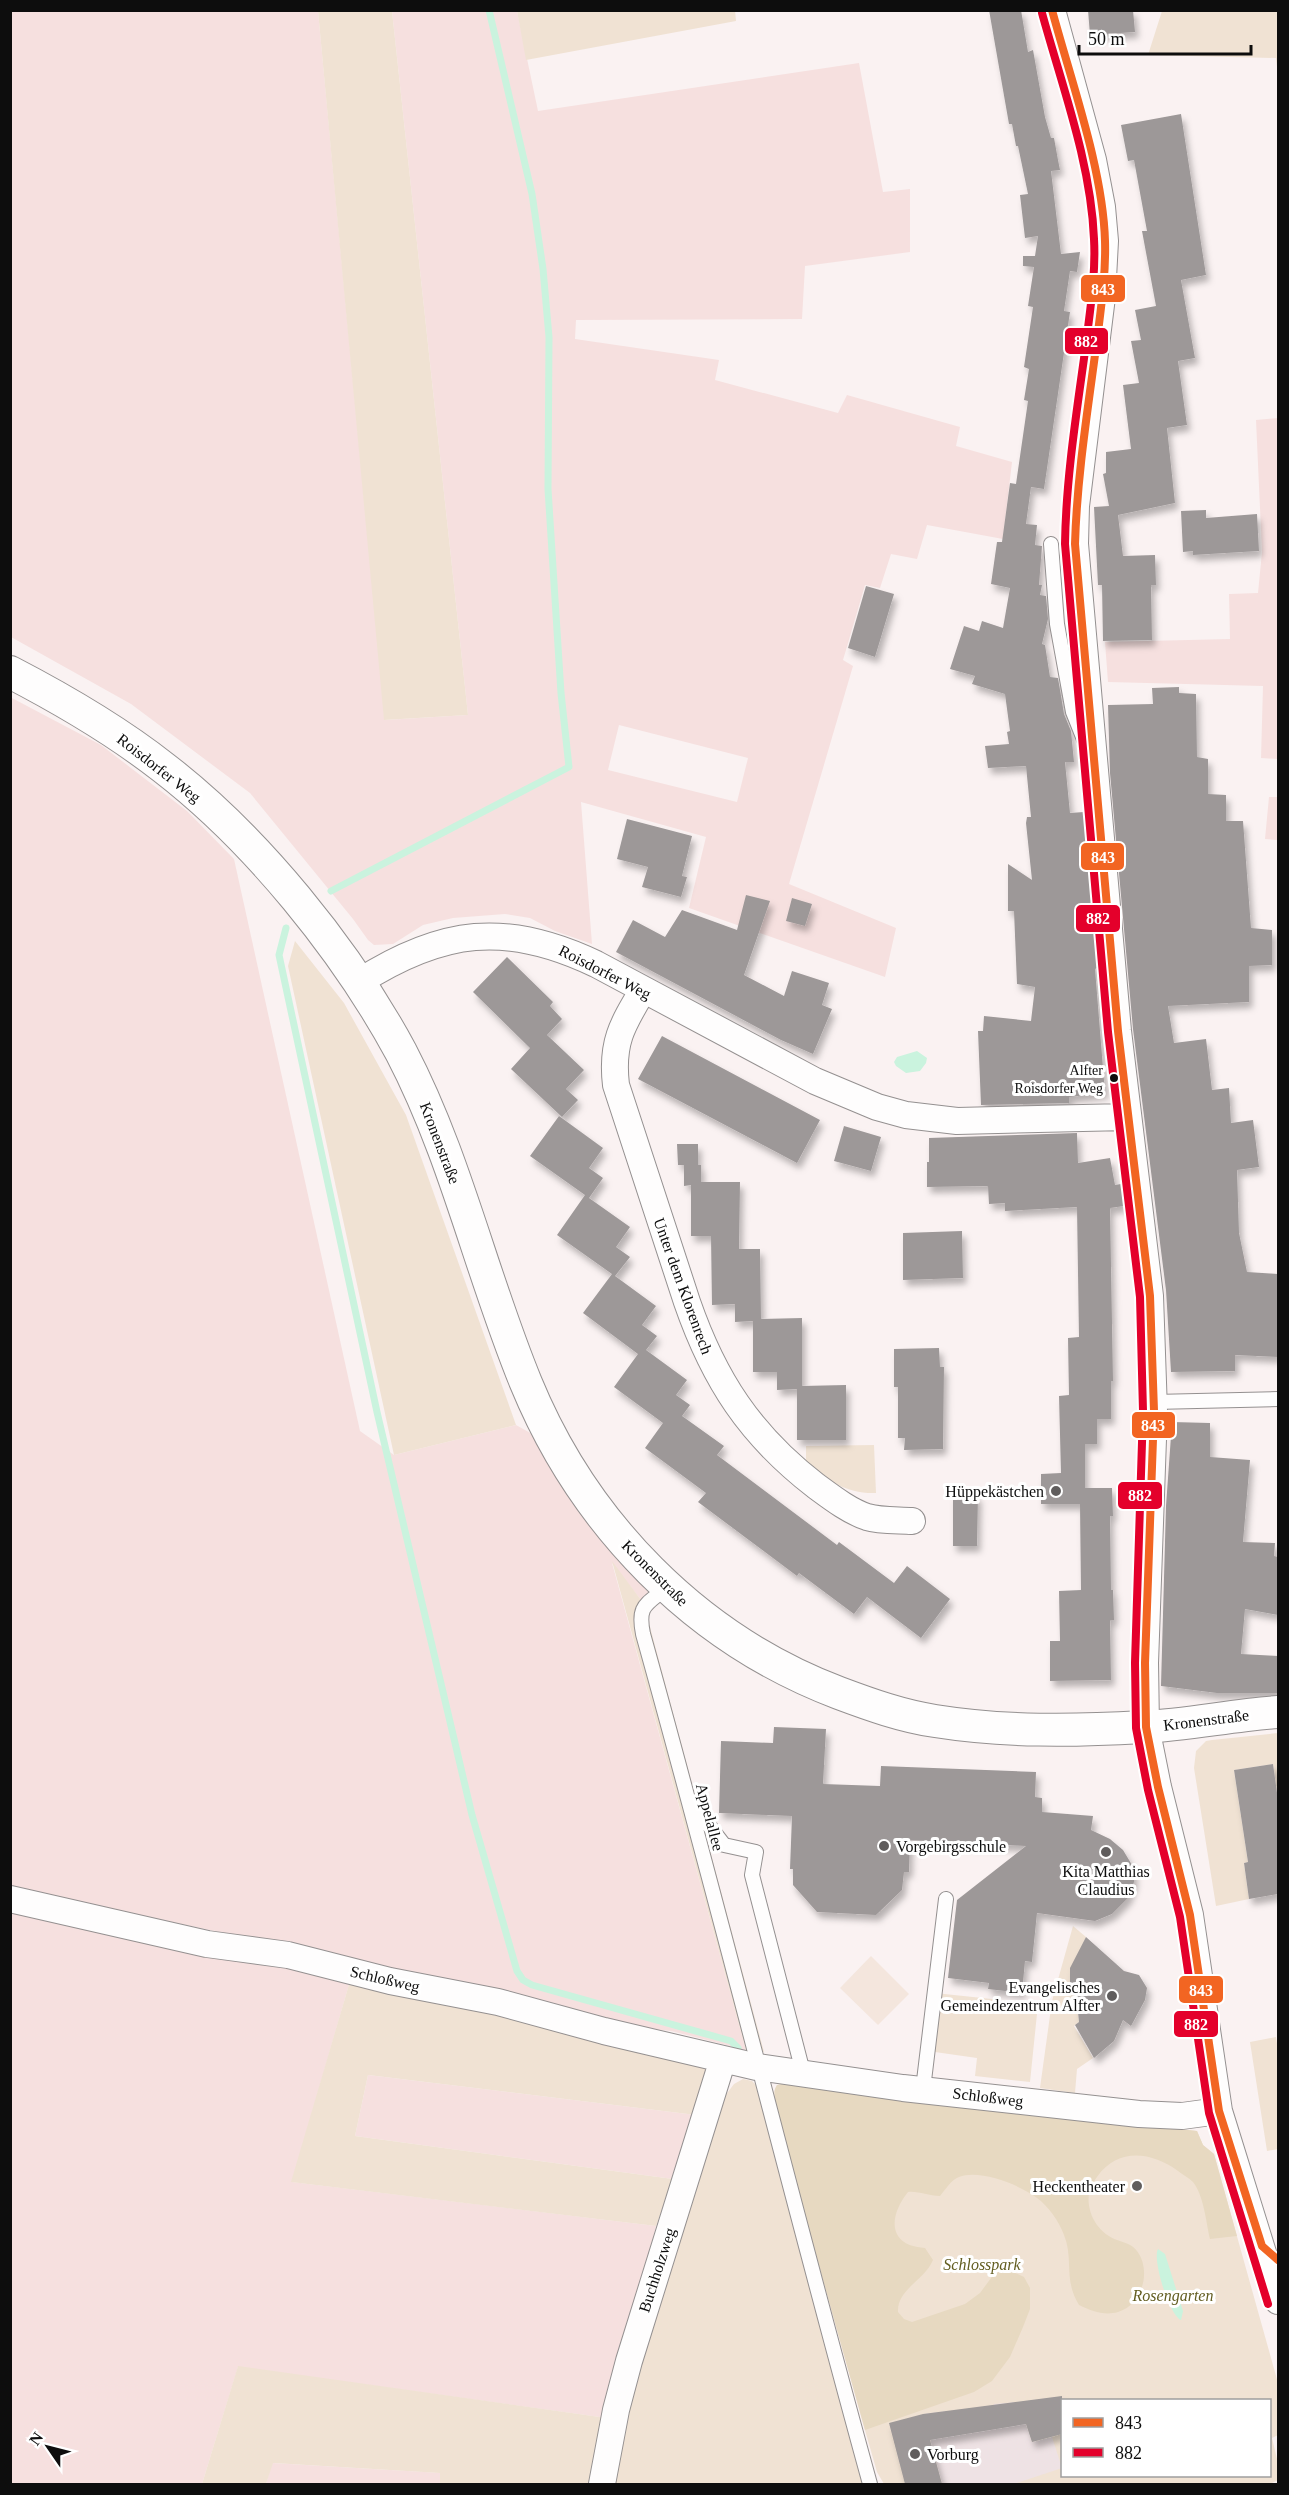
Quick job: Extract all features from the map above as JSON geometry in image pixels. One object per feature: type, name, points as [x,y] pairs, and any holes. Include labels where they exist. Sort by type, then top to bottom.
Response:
[{"type":"street","points":[[1052,10],[1093,160],[1102,207],[1105,242],[1102,297],[1075,524],[1094,766],[1127,1117],[1146,1249],[1152,1331],[1154,1402],[1145,1682],[1146,1727],[1158,1787],[1190,1915],[1219,2111],[1270,2253],[1278,2301]]},
{"type":"street","name":"Roisdorfer Weg","points":[[10,672],[107,728],[183,783],[255,852],[308,915],[359,982],[395,961],[437,944],[461,938],[500,936],[532,940],[565,950],[596,964],[815,1081],[862,1103],[894,1112],[957,1121],[1127,1117]]},
{"type":"street","name":"Kronenstraße","points":[[359,982],[399,1050],[427,1106],[454,1177],[506,1331],[543,1423],[565,1462],[600,1513],[626,1545],[667,1587],[708,1621],[757,1653],[828,1689],[894,1712],[935,1721],[1019,1730],[1146,1727],[1278,1712]]},
{"type":"street","name":"Unter dem Klorenrech","points":[[643,990],[620,1028],[615,1045],[613,1064],[616,1085],[690,1311],[712,1366],[740,1412],[758,1434],[808,1479],[840,1503],[867,1517],[912,1521]]},
{"type":"street","name":"Schloßweg","points":[[10,1899],[207,1944],[288,1955],[390,1981],[498,2002],[604,2031],[757,2067],[923,2090],[1167,2116],[1219,2111]]},
{"type":"street","name":"Buchholzweg","points":[[602,2484],[616,2410],[629,2361],[723,2059]]},
{"type":"lane","points":[[1051,544],[1057,624],[1073,712],[1094,766]]},
{"type":"lane","points":[[1154,1402],[1278,1400]]},
{"type":"lane","name":"Appelallee","points":[[667,1587],[643,1607],[640,1621],[689,1800],[757,2067]]},
{"type":"lane","points":[[689,1800],[724,1845],[756,1852],[752,1875],[803,2072]]},
{"type":"lane","points":[[923,2090],[946,1899]]},
{"type":"lane","points":[[757,2067],[870,2484]]},
{"type":"shaded area","points":[[11,11],[318,11],[385,720],[468,715],[392,11],[517,11],[538,111],[859,63],[883,192],[910,189],[910,252],[805,266],[802,319],[576,320],[575,339],[719,360],[715,380],[838,413],[847,395],[960,427],[956,446],[1012,462],[1003,539],[927,525],[917,559],[891,554],[880,588],[865,585],[843,660],[853,666],[789,884],[896,928],[885,977],[689,908],[706,837],[581,802],[592,944],[555,931],[530,918],[505,914],[453,918],[423,925],[393,944],[374,945],[250,793],[131,704],[11,637]],"holes":[[[619,725],[748,758],[737,802],[608,770]]]},
{"type":"shaded area","points":[[1278,418],[1278,759],[1261,758],[1263,686],[1108,682],[1105,642],[1230,639],[1229,594],[1258,593],[1262,552],[1256,420]]},
{"type":"shaded area","points":[[10,697],[101,745],[187,811],[234,859],[360,1431],[394,1455],[516,1425],[534,1435],[559,1482],[581,1514],[612,1552],[650,1591],[641,1600],[612,1563],[746,2050],[671,2031],[587,2022],[485,1988],[11,1888]]},
{"type":"shaded area","points":[[1269,797],[1278,797],[1278,840],[1265,839]]},
{"type":"shaded area","points":[[917,1051],[927,1058],[920,1071],[906,1073],[896,1066],[894,1062],[897,1057]]},
{"type":"shaded area","points":[[11,1907],[350,1981],[292,2182],[656,2226],[607,2418],[238,2367],[202,2484],[11,2484]]},
{"type":"shaded area","points":[[871,1956],[909,1994],[878,2025],[840,1988]]},
{"type":"shaded area","points":[[368,2075],[696,2115],[673,2179],[355,2136]]},
{"type":"shaded area","points":[[785,2084],[1197,2131],[1203,2145],[1214,2154],[1237,2236],[1210,2239],[1197,2188],[1190,2179],[1168,2165],[1157,2160],[1136,2156],[1115,2161],[1105,2167],[1091,2187],[1089,2204],[1091,2212],[1094,2220],[1104,2232],[1110,2237],[1131,2245],[1137,2251],[1144,2268],[1144,2277],[1139,2295],[1133,2302],[1118,2312],[1103,2313],[1079,2305],[1071,2287],[1067,2244],[1062,2230],[1049,2210],[1030,2193],[1000,2180],[978,2175],[956,2178],[940,2196],[908,2192],[897,2211],[895,2229],[904,2242],[925,2248],[933,2260],[902,2297],[898,2312],[904,2319],[912,2322],[965,2304],[980,2293],[994,2274],[1001,2271],[1013,2272],[1024,2277],[1030,2288],[1030,2309],[1010,2357],[992,2381],[974,2392],[865,2430],[775,2108],[775,2089],[777,2085]]},
{"type":"shaded area","points":[[1158,2249],[1165,2254],[1183,2311],[1181,2320],[1176,2316],[1167,2298],[1159,2275]]},
{"type":"shaded area","points":[[1019,2402],[1032,2442],[1052,2437],[1061,2468],[1014,2484],[942,2484],[923,2414],[948,2411],[998,2428],[994,2404]]},
{"type":"shaded area","points":[[272,2463],[441,2473],[440,2484],[266,2484]]},
{"type":"green space","points":[[735,10],[736,21],[526,60],[517,11]]},
{"type":"green space","points":[[318,11],[392,11],[468,715],[384,720]]},
{"type":"green space","points":[[1162,11],[1278,11],[1278,76],[1276,58],[1148,55]]},
{"type":"green space","points":[[295,941],[344,1003],[406,1115],[516,1425],[394,1455],[288,966]]},
{"type":"green space","points":[[874,1445],[876,1493],[847,1489],[806,1463],[806,1446]]},
{"type":"green space","points":[[612,1561],[641,1600],[650,1627],[764,2052],[746,2050]]},
{"type":"green space","points":[[1278,1733],[1278,1800],[1273,1764],[1234,1770],[1248,1862],[1244,1863],[1249,1899],[1216,1906],[1194,1768],[1196,1751],[1206,1741]]},
{"type":"green space","points":[[1073,1926],[1086,1937],[1070,1977],[1070,1990],[1076,1992],[1079,2022],[1074,2026],[1093,2058],[1077,2069],[1075,2093],[1040,2088],[1052,2001]]},
{"type":"green space","points":[[350,1981],[504,2015],[712,2067],[696,2115],[368,2075],[355,2136],[673,2179],[656,2226],[291,2182]]},
{"type":"green space","points":[[935,1993],[1038,2004],[1030,2082],[975,2076],[977,2058],[928,2051]]},
{"type":"green space","points":[[1276,2037],[1278,2149],[1267,2151],[1250,2042]]},
{"type":"green space","points":[[743,2079],[752,2081],[757,2086],[862,2484],[610,2484],[658,2292],[725,2096],[734,2084]]},
{"type":"green space","name":"Schlosspark","points":[[781,2084],[1197,2131],[1203,2145],[1214,2154],[1278,2383],[1278,2435],[1272,2438],[1278,2463],[1278,2480],[1270,2484],[884,2484],[877,2472],[775,2108],[773,2093],[777,2085]]},
{"type":"green space","points":[[238,2366],[607,2418],[593,2484],[440,2484],[440,2473],[273,2463],[266,2484],[202,2484]]},
{"type":"building","points":[[989,10],[1021,10],[1028,52],[1033,50],[1045,117],[1051,138],[1054,138],[1060,170],[1051,171],[1061,254],[1080,252],[1077,272],[1070,271],[1064,311],[1070,312],[1044,489],[1031,487],[1026,524],[1037,525],[1035,545],[1042,546],[1039,585],[1042,585],[1040,595],[1046,596],[1048,619],[1042,644],[1045,645],[1050,677],[1058,678],[1064,714],[1071,731],[1074,762],[1065,762],[1070,813],[1084,812],[1097,968],[1095,969],[1105,1093],[1069,1097],[1069,1103],[981,1105],[978,1031],[983,1031],[984,1016],[1031,1021],[1035,987],[1017,984],[1014,911],[1008,911],[1008,864],[1032,880],[1026,823],[1027,817],[1031,817],[1026,766],[988,768],[985,746],[1009,744],[1007,732],[1010,731],[1005,694],[972,684],[975,676],[950,669],[964,626],[979,631],[982,621],[1003,628],[1010,588],[991,584],[997,542],[1002,542],[1010,483],[1016,484],[1028,401],[1024,400],[1029,369],[1024,367],[1033,307],[1028,306],[1034,267],[1023,266],[1023,256],[1035,256],[1038,236],[1025,238],[1020,195],[1028,194],[1018,146],[1016,146],[1012,124],[1009,124]]},
{"type":"building","points":[[1088,10],[1133,10],[1135,32],[1090,35]]},
{"type":"building","points":[[1181,114],[1206,275],[1181,280],[1195,358],[1178,361],[1187,425],[1167,428],[1175,503],[1118,515],[1123,556],[1155,555],[1156,585],[1151,585],[1152,640],[1103,641],[1102,585],[1098,585],[1094,507],[1109,506],[1103,474],[1106,473],[1106,452],[1131,449],[1123,385],[1139,383],[1131,341],[1141,340],[1135,310],[1156,306],[1142,231],[1147,231],[1134,160],[1128,161],[1121,125]]},
{"type":"building","points":[[1206,510],[1206,518],[1257,514],[1259,551],[1193,555],[1193,551],[1183,552],[1181,511]]},
{"type":"building","points":[[866,586],[894,594],[875,657],[848,648]]},
{"type":"building","points":[[1179,687],[1179,693],[1196,694],[1197,757],[1208,759],[1208,794],[1226,795],[1226,821],[1243,821],[1251,928],[1272,930],[1272,965],[1249,966],[1249,1002],[1168,1006],[1174,1043],[1206,1039],[1212,1090],[1229,1088],[1231,1123],[1253,1120],[1259,1167],[1237,1170],[1239,1233],[1247,1272],[1278,1274],[1278,1357],[1235,1355],[1235,1371],[1171,1372],[1166,1290],[1133,1029],[1110,773],[1108,705],[1153,704],[1152,688]]},
{"type":"building","points":[[627,819],[692,836],[682,876],[687,877],[681,897],[642,887],[648,867],[617,859]]},
{"type":"building","points":[[746,895],[770,901],[744,975],[784,996],[792,971],[829,983],[822,1005],[832,1009],[813,1054],[781,1040],[616,952],[633,920],[665,937],[682,910],[737,930]]},
{"type":"building","points":[[792,898],[812,904],[805,926],[786,921]]},
{"type":"building","points":[[507,957],[553,1002],[550,1006],[562,1019],[547,1035],[584,1070],[566,1089],[578,1100],[562,1117],[511,1069],[530,1048],[473,992]]},
{"type":"building","points":[[662,1036],[820,1120],[797,1163],[638,1079]]},
{"type":"building","points":[[559,1116],[603,1148],[589,1168],[603,1178],[589,1198],[630,1227],[616,1247],[630,1257],[615,1276],[656,1306],[642,1325],[657,1336],[646,1350],[687,1380],[676,1395],[690,1405],[682,1416],[724,1446],[717,1455],[837,1545],[839,1542],[894,1583],[907,1566],[950,1599],[921,1638],[867,1597],[854,1614],[799,1573],[797,1576],[698,1502],[706,1493],[645,1448],[663,1423],[614,1387],[638,1354],[583,1313],[612,1274],[557,1235],[585,1195],[530,1156]]},
{"type":"building","points":[[844,1126],[881,1137],[871,1171],[834,1161]]},
{"type":"building","points":[[1077,1133],[1078,1163],[1110,1158],[1115,1185],[1121,1184],[1124,1206],[1110,1208],[1113,1381],[1111,1381],[1111,1419],[1097,1419],[1097,1444],[1085,1444],[1085,1488],[1112,1488],[1111,1590],[1113,1590],[1114,1620],[1110,1620],[1111,1680],[1050,1681],[1050,1641],[1060,1641],[1059,1591],[1081,1590],[1080,1504],[1041,1504],[1041,1474],[1061,1473],[1059,1396],[1069,1395],[1068,1338],[1079,1337],[1077,1207],[1005,1211],[1005,1203],[989,1204],[988,1186],[927,1187],[927,1162],[929,1162],[929,1138]]},
{"type":"building","points":[[677,1144],[698,1144],[701,1182],[740,1182],[739,1249],[760,1249],[761,1319],[802,1318],[802,1386],[846,1385],[846,1440],[797,1440],[797,1389],[777,1390],[777,1372],[753,1372],[753,1321],[735,1322],[735,1304],[712,1305],[711,1236],[691,1236],[691,1185],[684,1186],[684,1165],[678,1165]]},
{"type":"building","points":[[962,1231],[963,1278],[903,1280],[903,1233]]},
{"type":"building","points":[[939,1348],[940,1367],[944,1367],[943,1449],[904,1450],[905,1438],[898,1438],[898,1387],[894,1387],[894,1349]]},
{"type":"building","points":[[1172,1422],[1210,1423],[1210,1457],[1250,1460],[1243,1542],[1275,1543],[1274,1556],[1278,1557],[1278,1615],[1245,1609],[1241,1654],[1278,1656],[1278,1693],[1217,1693],[1161,1686],[1166,1506]]},
{"type":"building","points":[[953,1495],[978,1495],[977,1546],[953,1546]]},
{"type":"building","points":[[774,1727],[826,1729],[823,1784],[880,1786],[881,1766],[1036,1772],[1035,1797],[1042,1798],[1042,1812],[1093,1816],[1091,1830],[1110,1839],[1123,1850],[1132,1865],[1134,1874],[1134,1882],[1128,1898],[1112,1914],[1095,1921],[1037,1913],[1032,1962],[1025,1961],[1022,1993],[988,1989],[989,1983],[948,1978],[957,1900],[1026,1846],[910,1840],[909,1872],[904,1872],[902,1890],[876,1915],[817,1912],[793,1885],[793,1869],[790,1869],[792,1816],[719,1813],[721,1741],[773,1743]]},
{"type":"building","points":[[1273,1764],[1278,1800],[1278,1894],[1249,1899],[1244,1863],[1248,1862],[1234,1770]]},
{"type":"building","name":"Evangelisches Gemeindezentrum Alfter","points":[[1086,1937],[1124,1971],[1139,1975],[1147,1988],[1145,2000],[1131,2026],[1123,2020],[1114,2041],[1094,2058],[1075,2025],[1079,2022],[1076,1992],[1070,1990],[1070,1968]]},
{"type":"building","points":[[1062,2396],[1061,2434],[1032,2442],[1026,2424],[930,2440],[942,2484],[905,2484],[889,2423],[923,2414]]},
{"type":"waterway","points":[[331,891],[569,767],[561,693],[548,489],[549,337],[543,269],[532,194],[489,10]]},
{"type":"waterway","points":[[286,928],[279,955],[377,1412],[472,1815],[517,1971],[523,1980],[532,1985],[731,2041],[738,2048]]},
{"type":"transit line","name":"843","points":[[1052,10],[1077,95],[1099,185],[1105,241],[1103,291],[1080,468],[1075,544],[1118,1031],[1150,1296],[1154,1411],[1145,1663],[1146,1727],[1158,1787],[1190,1915],[1219,2111],[1262,2246],[1278,2260]]},
{"type":"transit line","name":"882","points":[[1042,13],[1082,153],[1092,210],[1094,239],[1092,292],[1070,469],[1065,544],[1108,1032],[1140,1297],[1143,1411],[1135,1663],[1136,1728],[1148,1790],[1180,1917],[1209,2113],[1268,2304]]},
{"type":"place","name":"Alfter Roisdorfer Weg","points":[[1114,1078]]},
{"type":"place","name":"Hüppekästchen","points":[[1056,1491]]},
{"type":"place","name":"Vorgebirgsschule","points":[[884,1846]]},
{"type":"place","name":"Kita Matthias Claudius","points":[[1106,1852]]},
{"type":"place","name":"Evangelisches Gemeindezentrum Alfter","points":[[1112,1996]]},
{"type":"place","name":"Heckentheater","points":[[1137,2186]]},
{"type":"place","name":"Vorburg","points":[[915,2454]]},
{"type":"park label","name":"Rosengarten","points":[[1173,2295]]}]
